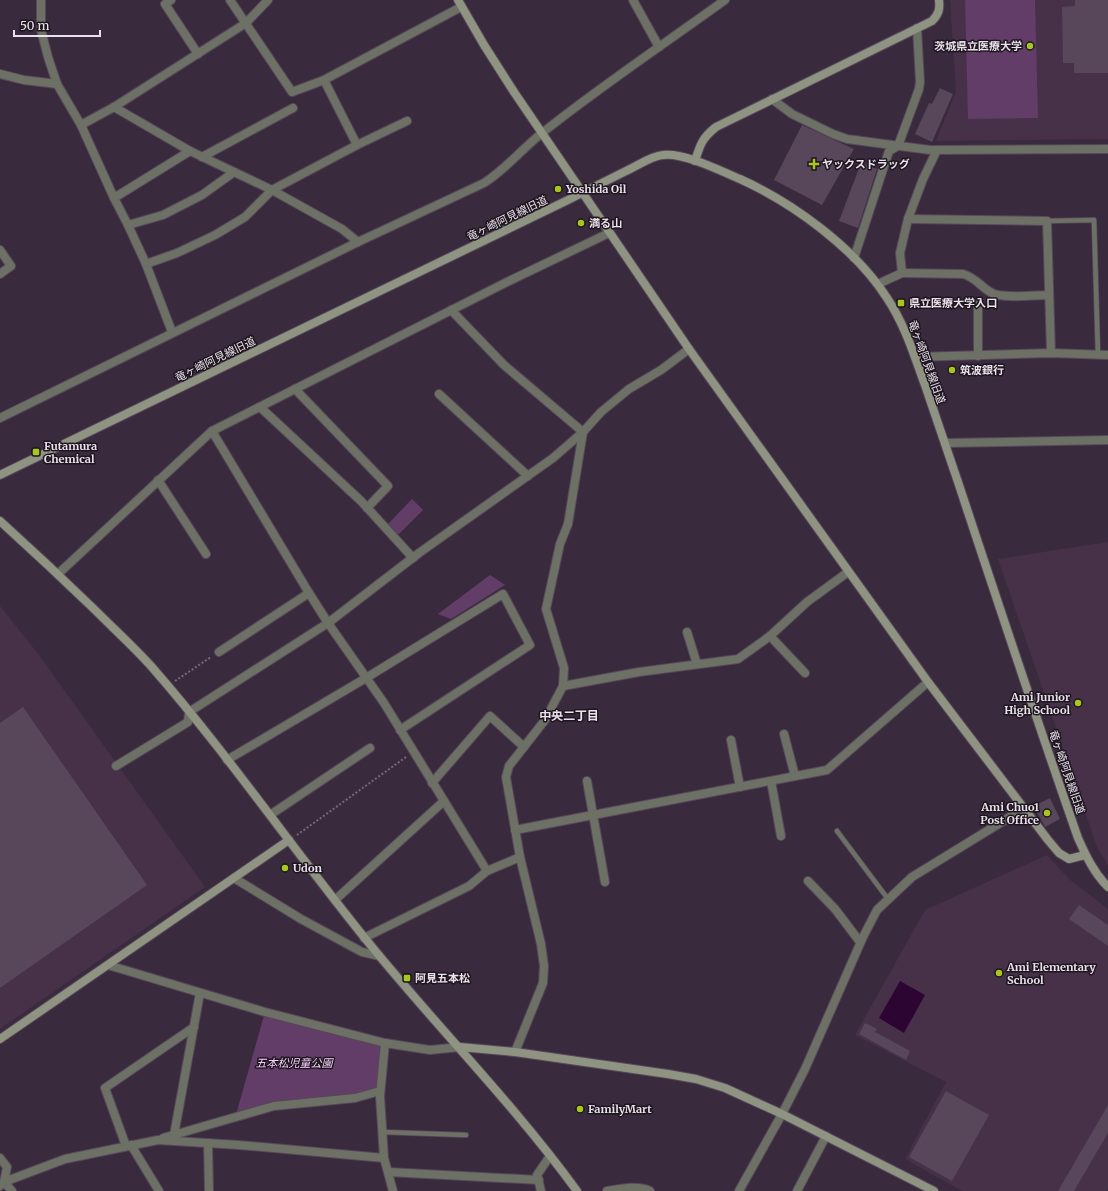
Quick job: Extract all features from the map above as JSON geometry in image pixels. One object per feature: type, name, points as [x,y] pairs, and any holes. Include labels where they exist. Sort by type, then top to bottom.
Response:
[{"type":"street","points":[[41,0],[41,30],[57,84],[81,125],[128,225],[146,264],[172,332]]},
{"type":"street","points":[[171,0],[165,4],[198,54]]},
{"type":"street","points":[[230,0],[292,92],[324,80],[460,4],[484,45],[541,134],[689,349],[928,682],[1048,840],[1064,857],[1069,859],[1085,854]]},
{"type":"street","points":[[81,125],[114,107],[246,23],[268,0]]},
{"type":"street","points":[[633,0],[659,48]]},
{"type":"street","points":[[0,418],[172,332],[484,183],[497,175],[541,134],[725,0]]},
{"type":"street","points":[[695,161],[700,144],[706,135],[716,127],[932,21],[938,15],[940,7],[939,0]]},
{"type":"street","points":[[854,258],[889,151],[898,146],[919,89],[920,82],[917,28]]},
{"type":"street","points":[[0,74],[24,80],[57,84]]},
{"type":"street","points":[[324,80],[358,145]]},
{"type":"street","points":[[772,99],[792,114],[833,134],[848,139],[937,150],[1108,149]]},
{"type":"street","points":[[114,107],[190,151],[272,190],[342,229],[358,242]]},
{"type":"street","points":[[202,156],[293,108]]},
{"type":"street","points":[[146,264],[215,235],[245,217],[272,190],[407,121]]},
{"type":"street","points":[[902,273],[900,253],[908,219],[923,179],[937,150]]},
{"type":"street","points":[[114,198],[190,151]]},
{"type":"street","name":"竜ヶ崎阿見線旧道","points":[[0,475],[645,162],[661,155],[679,156],[695,161],[748,183],[795,209],[824,230],[854,258],[878,284],[896,313],[906,333],[915,357],[1057,778],[1085,854],[1095,872],[1108,887]]},
{"type":"street","points":[[128,225],[163,215],[202,195],[234,172]]},
{"type":"street","points":[[908,219],[1047,221],[1051,353]]},
{"type":"street","points":[[58,574],[212,431],[451,310],[609,233]]},
{"type":"street","points":[[0,250],[11,266],[0,274]]},
{"type":"street","points":[[878,284],[902,273],[962,274],[971,276],[992,293],[1002,296],[1049,295]]},
{"type":"street","points":[[978,304],[978,356]]},
{"type":"street","points":[[451,310],[504,365],[583,432]]},
{"type":"street","points":[[189,712],[328,623],[413,558],[553,458],[629,389],[661,370],[689,349]]},
{"type":"street","points":[[915,357],[1051,353],[1108,355]]},
{"type":"street","points":[[295,389],[388,486],[367,508]]},
{"type":"street","points":[[439,394],[528,476]]},
{"type":"street","points":[[260,407],[367,508],[413,558]]},
{"type":"street","points":[[212,431],[309,594],[400,730],[487,871]]},
{"type":"street","points":[[515,1052],[543,983],[544,966],[541,944],[520,857],[506,777],[509,766],[545,720],[563,686],[564,668],[546,609],[560,544],[568,524],[583,432]]},
{"type":"street","points":[[945,444],[1108,440]]},
{"type":"street","points":[[158,480],[206,554]]},
{"type":"street","points":[[0,521],[58,574],[149,664],[227,760],[364,938],[420,1006],[486,1078],[550,1156],[576,1191]]},
{"type":"street","points":[[563,686],[639,672],[738,659],[770,636],[807,602],[848,572]]},
{"type":"street","points":[[219,652],[309,594]]},
{"type":"street","points":[[227,760],[366,678],[503,594],[530,645],[400,730]]},
{"type":"street","points":[[687,632],[697,664]]},
{"type":"street","points":[[770,636],[805,673]]},
{"type":"street","points":[[515,830],[827,770],[928,682]]},
{"type":"street","points":[[116,766],[188,722],[189,712]]},
{"type":"street","points":[[432,782],[490,716],[524,747]]},
{"type":"street","points":[[784,734],[795,776]]},
{"type":"street","points":[[731,740],[740,787]]},
{"type":"street","points":[[270,815],[370,748]]},
{"type":"street","points":[[586,781],[594,815],[605,882]]},
{"type":"street","points":[[771,781],[781,836]]},
{"type":"street","points":[[335,900],[444,801]]},
{"type":"street","points":[[739,1191],[805,1069],[860,942],[877,910],[912,877],[1023,809]]},
{"type":"street","points":[[0,1039],[289,840]]},
{"type":"street","points":[[364,938],[469,886],[487,871],[520,857]]},
{"type":"street","points":[[234,878],[301,919],[362,952],[379,956]]},
{"type":"street","points":[[808,881],[835,909],[860,942]]},
{"type":"street","points":[[108,966],[265,1012],[385,1043],[430,1050],[460,1048],[515,1052],[696,1079],[725,1088],[782,1114],[934,1191]]},
{"type":"street","points":[[174,1135],[200,993]]},
{"type":"street","points":[[159,1191],[129,1146],[106,1088],[194,1027]]},
{"type":"street","points":[[385,1043],[380,1091],[382,1132],[384,1158],[393,1191]]},
{"type":"street","points":[[2,1184],[65,1159],[151,1141],[274,1106],[355,1098],[380,1091]]},
{"type":"street","points":[[797,1191],[826,1136]]},
{"type":"street","points":[[151,1141],[158,1140],[208,1143],[384,1158]]},
{"type":"street","points":[[208,1143],[209,1191]]},
{"type":"street","points":[[541,1191],[537,1175],[550,1156]]},
{"type":"street","points":[[0,1158],[7,1167],[2,1184]]},
{"type":"street","points":[[388,1172],[539,1180]]},
{"type":"street","points":[[2,1184],[12,1191]]},
{"type":"street","points":[[607,1191],[622,1189],[645,1189],[650,1191]]},
{"type":"lane","points":[[1047,221],[1094,220],[1098,355]]},
{"type":"lane","points":[[837,831],[888,899]]},
{"type":"lane","points":[[382,1132],[466,1135]]},
{"type":"path","points":[[167,686],[219,652]]},
{"type":"path","points":[[289,840],[413,752]]},
{"type":"shaded area","name":"茨城県立医療大学","points":[[950,0],[1108,0],[1108,139],[936,141],[956,92]]},
{"type":"shaded area","name":"Ami Junior High School","points":[[1108,542],[1108,866],[1097,847],[998,559]]},
{"type":"shaded area","points":[[0,606],[39,655],[205,887],[0,1029]]},
{"type":"shaded area","name":"Ami Elementary School","points":[[1047,855],[1069,879],[1108,909],[1108,1189],[1107,1191],[962,1191],[905,1159],[946,1082],[855,1035],[925,910]]},
{"type":"shaded area","points":[[900,981],[925,995],[904,1033],[879,1018]]},
{"type":"green space","points":[[965,0],[1035,0],[1038,118],[968,119]]},
{"type":"green space","points":[[412,499],[423,510],[398,535],[388,524]]},
{"type":"green space","points":[[490,575],[505,585],[451,619],[438,614]]},
{"type":"green space","name":"五本松児童公園","points":[[265,1012],[385,1043],[380,1091],[274,1106],[235,1118]]},
{"type":"building","points":[[1075,0],[1108,0],[1108,73],[1074,73],[1074,63],[1063,63],[1062,7],[1075,6]]},
{"type":"building","points":[[940,88],[953,94],[932,142],[915,134],[929,103],[932,104]]},
{"type":"building","name":"ヤックスドラッグ","points":[[802,125],[854,149],[822,205],[774,180]]},
{"type":"building","points":[[861,163],[877,169],[858,228],[839,221]]},
{"type":"building","points":[[23,707],[147,885],[0,988],[0,723]]},
{"type":"building","points":[[1050,798],[1060,819],[1045,827],[1034,806]]},
{"type":"building","points":[[1079,905],[1108,925],[1108,946],[1069,919]]},
{"type":"building","points":[[865,1023],[877,1029],[875,1032],[910,1051],[906,1060],[859,1034]]},
{"type":"building","points":[[946,1091],[989,1115],[952,1181],[909,1157]]},
{"type":"building","points":[[1108,1105],[1108,1133],[1074,1191],[1058,1191]]},
{"type":"place","name":"茨城県立医療大学","points":[[1030,46]]},
{"type":"place","name":"ヤックスドラッグ","points":[[814,164]]},
{"type":"place","name":"Yoshida Oil","points":[[558,189]]},
{"type":"place","name":"満る山","points":[[581,223]]},
{"type":"place","name":"県立医療大学入口","points":[[901,303]]},
{"type":"place","name":"筑波銀行","points":[[952,370]]},
{"type":"place","name":"Futamura Chemical","points":[[36,452]]},
{"type":"place","name":"Ami Junior High School","points":[[1078,703]]},
{"type":"place","name":"Ami Chuo1 Post Office","points":[[1047,813]]},
{"type":"place","name":"Udon","points":[[285,868]]},
{"type":"place","name":"Ami Elementary School","points":[[999,973]]},
{"type":"place","name":"阿見五本松","points":[[407,978]]},
{"type":"place","name":"FamilyMart","points":[[580,1109]]},
{"type":"district","name":"中央二丁目","points":[[569,716]]}]
